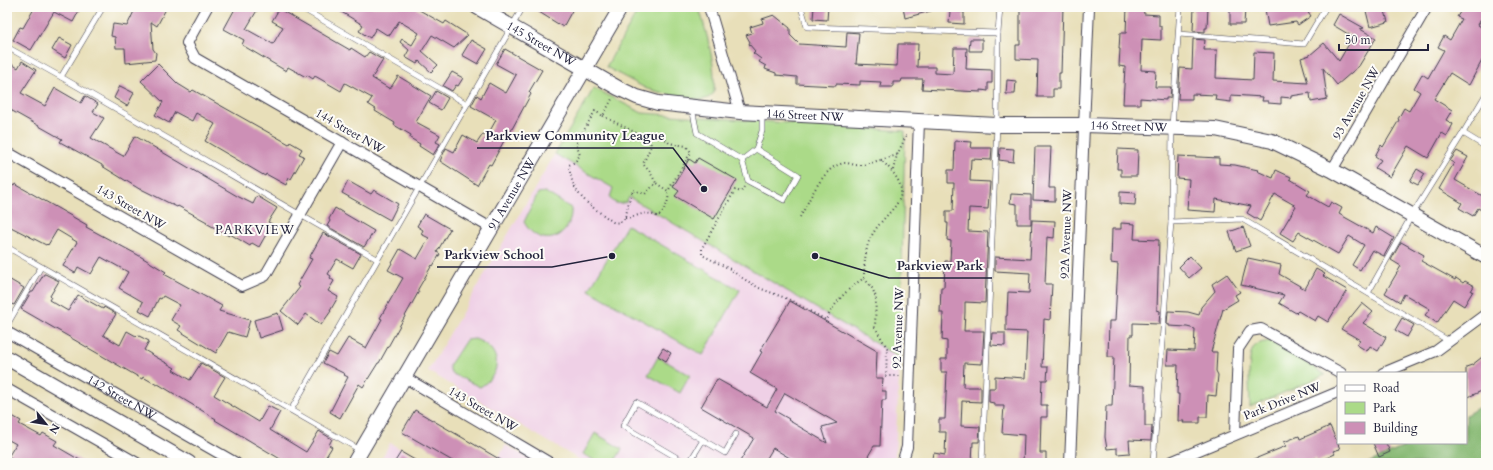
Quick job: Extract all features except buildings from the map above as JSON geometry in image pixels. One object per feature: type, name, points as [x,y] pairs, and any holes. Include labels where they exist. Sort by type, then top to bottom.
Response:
[{"type":"street","name":"144 Street NW","points":[[207,7],[187,43],[196,58],[491,228]]},
{"type":"street","name":"145 Street NW","points":[[477,7],[584,69]]},
{"type":"street","name":"91 Avenue NW","points":[[354,463],[621,7]]},
{"type":"street","points":[[709,7],[740,112]]},
{"type":"street","name":"92A Avenue NW","points":[[1070,463],[1089,7]]},
{"type":"street","name":"93 Avenue NW","points":[[1332,170],[1426,7]]},
{"type":"street","name":"146 Street NW","points":[[584,69],[637,97],[658,103],[740,112],[997,125],[1084,125],[1215,129],[1272,141],[1332,170],[1486,257]]},
{"type":"street","name":"92 Avenue NW","points":[[902,463],[907,447],[912,121]]},
{"type":"street","points":[[300,216],[342,142]]},
{"type":"street","name":"143 Street NW","points":[[7,152],[242,286],[265,276],[300,216]]},
{"type":"street","points":[[1385,372],[1436,351],[1486,314]]},
{"type":"street","name":"Park Drive NW","points":[[1236,434],[1238,349],[1250,331],[1261,329],[1339,372]]},
{"type":"street","name":"142 Street NW","points":[[7,332],[236,463]]},
{"type":"street","name":"142 Street NW","points":[[7,358],[189,463]]},
{"type":"street","name":"143 Street NW","points":[[404,377],[550,463]]},
{"type":"street","points":[[7,388],[137,463]]},
{"type":"street","name":"Park Drive NW","points":[[1168,463],[1337,392]]},
{"type":"lane","points":[[62,77],[103,7]]},
{"type":"lane","points":[[300,7],[467,104]]},
{"type":"lane","points":[[290,410],[523,7]]},
{"type":"lane","points":[[801,7],[807,27],[998,33]]},
{"type":"lane","points":[[982,463],[997,125],[998,33],[1000,7]]},
{"type":"lane","points":[[1153,463],[1171,222],[1172,127],[1180,7]]},
{"type":"lane","points":[[1179,34],[1304,44],[1326,7]]},
{"type":"lane","points":[[7,46],[377,259]]},
{"type":"lane","points":[[1368,294],[1412,215],[1486,94]]},
{"type":"lane","points":[[691,107],[697,133],[742,160],[748,181],[784,200],[798,175],[756,150]]},
{"type":"lane","points":[[742,160],[756,150],[762,131],[762,114]]},
{"type":"lane","points":[[1463,133],[1486,147]]},
{"type":"lane","points":[[1171,222],[1242,219],[1449,342]]},
{"type":"lane","points":[[7,247],[361,450]]},
{"type":"lane","points":[[7,324],[41,266]]},
{"type":"lane","points":[[703,440],[688,463],[623,426],[636,402],[703,440],[725,453],[736,434]]},
{"type":"path","points":[[603,116],[618,88]]},
{"type":"path","points":[[639,135],[661,134],[669,143],[686,146],[691,152],[668,190],[669,197],[664,210],[658,217],[650,213],[643,213],[631,218],[626,218],[621,222],[613,222],[590,205],[573,186],[569,164],[575,162],[580,154],[576,144],[595,111],[639,135],[650,140],[651,146],[643,164],[650,172],[656,183],[668,190]]},
{"type":"path","points":[[893,170],[897,155],[912,121]]},
{"type":"path","points":[[800,217],[827,172],[836,165],[845,163],[860,166],[897,155]]},
{"type":"path","points":[[881,160],[893,170],[901,184],[901,195],[894,208],[878,227],[868,244],[864,265],[864,278],[872,288],[876,297],[875,327],[887,348],[886,376],[909,376]]},
{"type":"path","points":[[748,181],[741,192],[735,190],[702,248],[702,255],[730,269],[759,288],[788,299],[826,320],[832,308],[843,294],[864,278]]},
{"type":"path","points":[[626,218],[628,204],[633,190],[645,194],[656,183]]},
{"type":"shaded area","points":[[555,154],[900,358],[895,456],[891,463],[585,463],[428,371]]},
{"type":"shaded area","points":[[390,443],[426,463],[379,463]]},
{"type":"shaded area","points":[[506,445],[536,463],[495,463]]},
{"type":"green space","points":[[640,7],[699,7],[714,71],[714,93],[708,98],[702,100],[680,97],[647,89],[606,67]]},
{"type":"green space","points":[[594,88],[642,113],[905,131],[900,358],[629,197],[627,202],[615,203],[610,197],[613,188],[555,154]]},
{"type":"green space","points":[[545,192],[571,208],[567,228],[554,238],[538,236],[530,231],[524,222],[538,193]]},
{"type":"green space","points":[[627,225],[740,290],[703,355],[589,290]]},
{"type":"green space","points":[[475,339],[484,343],[490,348],[496,361],[496,368],[493,375],[480,387],[451,373],[449,366],[466,340]]},
{"type":"green space","points":[[1270,341],[1280,345],[1325,375],[1250,407],[1249,365],[1252,350],[1255,346],[1262,342]]},
{"type":"green space","points":[[658,357],[690,375],[680,393],[648,375]]},
{"type":"green space","points":[[1486,403],[1486,463],[1368,463],[1411,444],[1467,444],[1467,414]]},
{"type":"green space","points":[[595,433],[622,449],[614,463],[599,463],[583,454]]},
{"type":"place","name":"Parkview Community League","points":[[704,189]]},
{"type":"place","name":"Parkview School","points":[[612,256]]},
{"type":"place","name":"Parkview Park","points":[[815,256]]},
{"type":"district","name":"PARKVIEW","points":[[255,229]]}]
